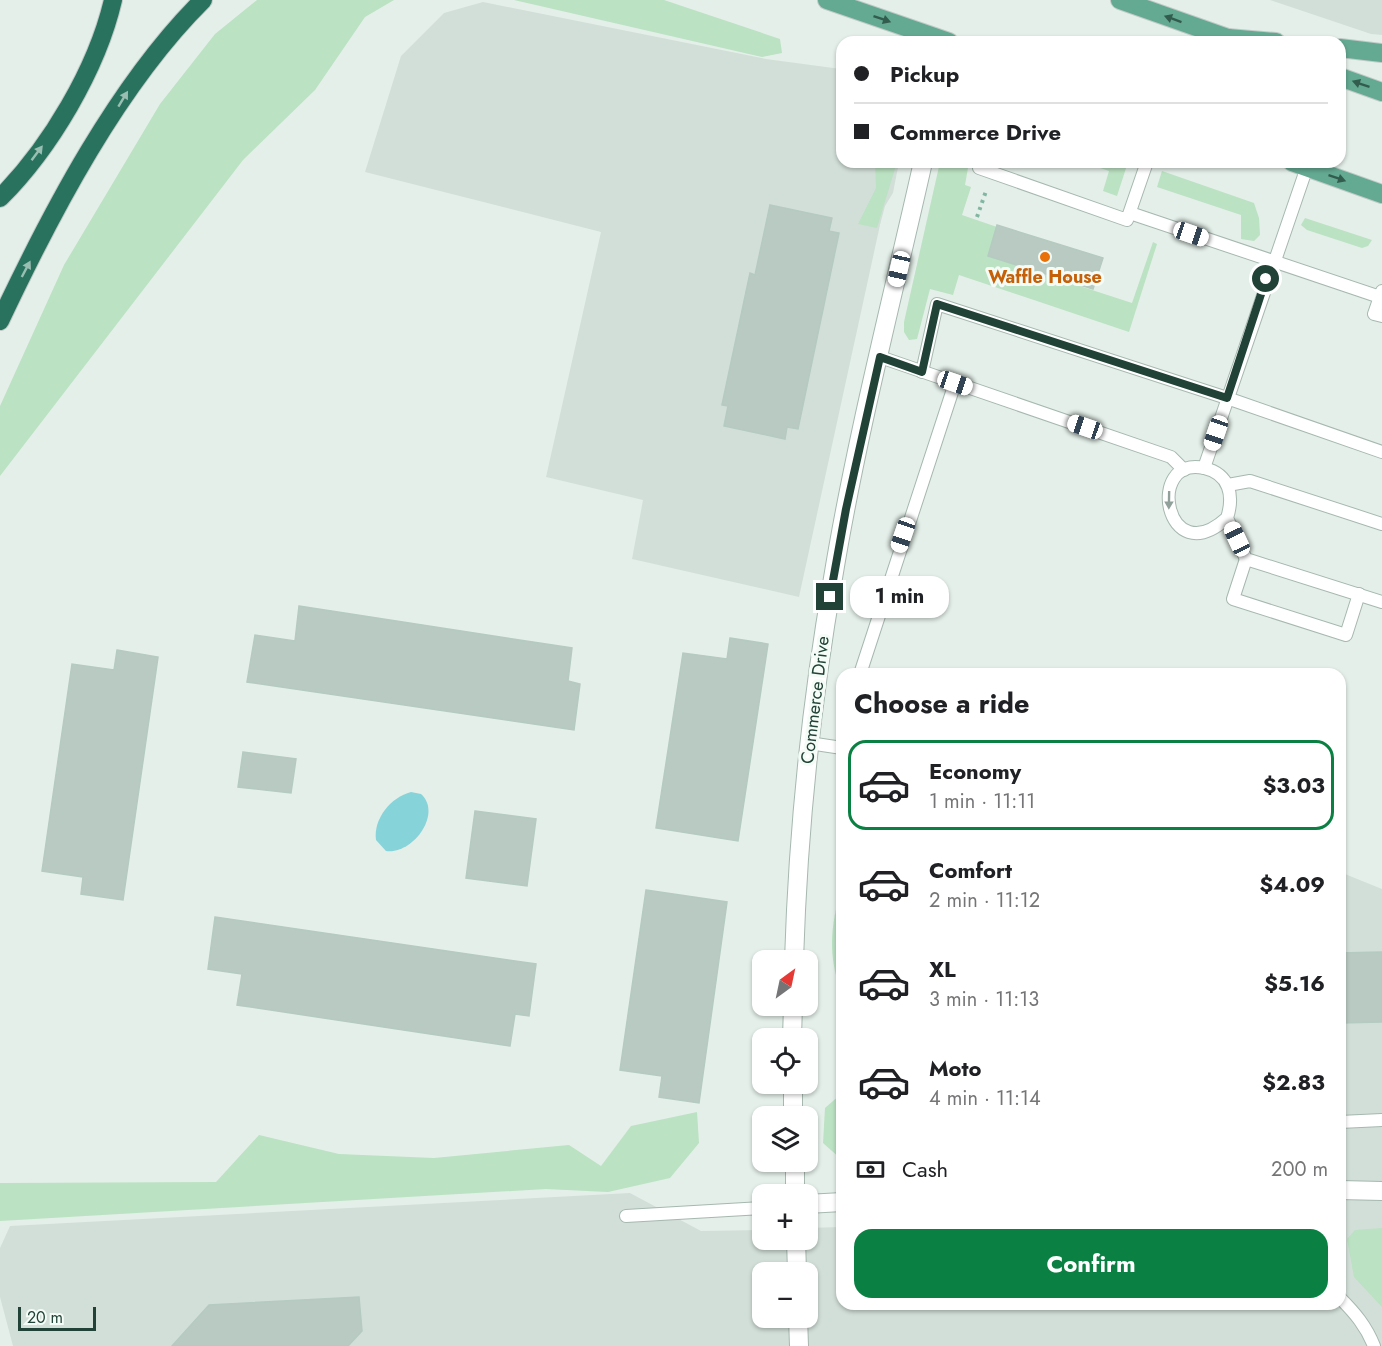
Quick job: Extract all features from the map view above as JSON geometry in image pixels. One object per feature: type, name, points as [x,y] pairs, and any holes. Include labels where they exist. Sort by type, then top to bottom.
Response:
[{"type":"highway","points":[[0,198],[32,160],[72,102],[95,52],[113,0]]},
{"type":"highway","points":[[0,321],[82,167],[135,78],[175,28],[203,0]]},
{"type":"main road","points":[[827,0],[932,36]]},
{"type":"main road","points":[[1120,0],[1221,36]]},
{"type":"main road","points":[[1346,49],[1382,53]]},
{"type":"main road","points":[[1346,79],[1382,92]]},
{"type":"main road","points":[[1308,168],[1382,194]]},
{"type":"street","name":"Commerce Drive","points":[[794,950],[796,884],[809,743],[833,577],[922,168]]},
{"type":"street","points":[[1346,1190],[1382,1191]]},
{"type":"street","points":[[818,1203],[836,1202]]},
{"type":"street","points":[[798,1328],[799,1346]]},
{"type":"lane","points":[[979,168],[1127,220],[1145,168]]},
{"type":"lane","points":[[1204,468],[1273,262],[1298,168]]},
{"type":"lane","points":[[1130,213],[1273,262],[1381,293],[1374,314],[1382,316]]},
{"type":"lane","points":[[922,372],[937,304],[1227,398],[1382,452]]},
{"type":"lane","points":[[880,357],[1172,456],[1184,470]]},
{"type":"lane","points":[[862,668],[955,383]]},
{"type":"lane","points":[[1204,468],[1217,472],[1228,485],[1232,502],[1227,518],[1214,530],[1197,533],[1181,528],[1170,515],[1166,498],[1171,482],[1184,470],[1204,468]]},
{"type":"lane","points":[[1228,485],[1250,482],[1382,524]]},
{"type":"lane","points":[[1227,518],[1246,559],[1233,599],[1346,635],[1359,594]]},
{"type":"lane","points":[[1246,559],[1382,602]]},
{"type":"lane","points":[[809,743],[836,747]]},
{"type":"lane","points":[[1346,1122],[1382,1120]]},
{"type":"lane","points":[[626,1216],[752,1209]]},
{"type":"lane","points":[[1346,1304],[1369,1332],[1374,1346]]},
{"type":"path","points":[[977,217],[992,173]]},
{"type":"shaded area","points":[[1270,0],[1382,0],[1382,35],[1371,34]]},
{"type":"shaded area","points":[[483,2],[766,59],[836,68],[836,168],[898,168],[893,193],[885,206],[880,225],[799,597],[632,559],[643,500],[546,477],[601,232],[365,172],[401,56],[444,13]]},
{"type":"shaded area","points":[[1346,874],[1382,889],[1382,1346],[13,1346],[0,1297],[0,1248],[10,1226],[630,1193],[701,1231],[752,1230],[752,1250],[818,1250],[818,1228],[836,1227],[836,1310],[1346,1310]]},
{"type":"green space","points":[[257,0],[394,0],[365,17],[315,90],[243,160],[0,476],[0,406],[64,265],[160,104],[215,34]]},
{"type":"green space","points":[[514,0],[664,0],[780,39],[782,53],[762,57]]},
{"type":"green space","points":[[875,168],[895,168],[877,228],[858,224],[876,188]]},
{"type":"green space","points":[[939,168],[968,168],[965,185],[971,187],[962,215],[997,227],[988,256],[1132,303],[1153,242],[1157,244],[1129,332],[959,275],[953,295],[930,289],[917,339],[909,340],[904,332],[904,322]]},
{"type":"green space","points":[[1100,168],[1126,168],[1117,196],[1103,191],[1109,171]]},
{"type":"green space","points":[[1162,171],[1254,203],[1259,218],[1260,235],[1254,241],[1241,239],[1241,215],[1157,187]]},
{"type":"green space","points":[[1305,218],[1372,240],[1368,246],[1362,248],[1307,230],[1301,225]]},
{"type":"green space","points":[[836,913],[836,974],[832,954]]},
{"type":"green space","points":[[836,1098],[836,1155],[823,1143],[825,1108]]},
{"type":"green space","points":[[697,1112],[699,1143],[670,1178],[608,1192],[546,1189],[0,1221],[0,1183],[216,1182],[259,1135],[339,1154],[434,1158],[569,1145],[601,1166],[631,1126]]},
{"type":"green space","points":[[1382,1228],[1382,1307],[1354,1277],[1347,1239],[1355,1230]]},
{"type":"water","points":[[411,792],[421,794],[427,802],[428,812],[422,832],[406,847],[396,851],[386,851],[376,840],[377,824],[390,804]]},
{"type":"building","points":[[770,205],[832,218],[829,231],[839,233],[798,429],[787,427],[785,439],[724,426],[728,406],[722,405],[750,273],[755,275]]},
{"type":"building","name":"Waffle House","points":[[997,225],[1103,258],[1093,289],[988,256]]},
{"type":"building","points":[[299,606],[572,648],[568,681],[580,684],[574,730],[247,682],[255,635],[295,641]]},
{"type":"building","points":[[730,638],[768,644],[738,841],[656,828],[683,653],[727,659]]},
{"type":"building","points":[[117,650],[158,657],[123,900],[81,894],[83,877],[42,871],[72,664],[114,670]]},
{"type":"building","points":[[243,752],[296,759],[291,793],[238,787]]},
{"type":"building","points":[[475,811],[536,819],[527,886],[466,878]]},
{"type":"building","points":[[646,890],[727,902],[699,1103],[659,1097],[662,1076],[620,1070]]},
{"type":"building","points":[[215,917],[536,964],[529,1016],[515,1014],[510,1046],[237,1005],[242,974],[208,969]]},
{"type":"building","points":[[1382,952],[1382,1022],[1346,1023],[1346,953]]},
{"type":"building","points":[[359,1297],[362,1331],[348,1346],[172,1346],[209,1305]]},
{"type":"place","name":"Waffle House","points":[[1045,257]]},
{"type":"route","points":[[830,597],[846,509],[880,357],[922,372],[937,304],[1227,398],[1266,279]]}]
